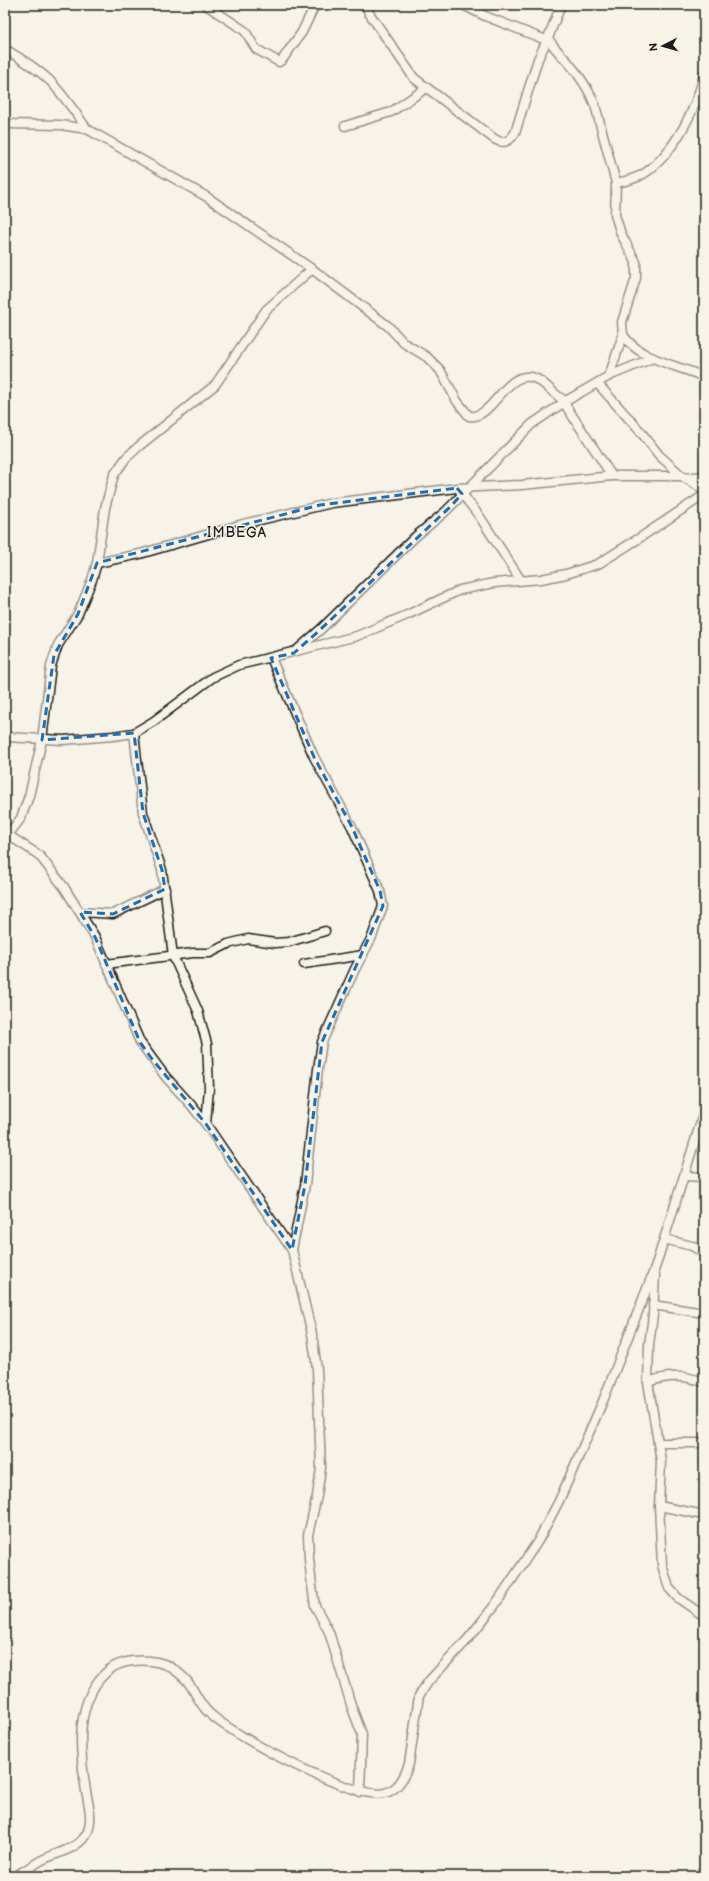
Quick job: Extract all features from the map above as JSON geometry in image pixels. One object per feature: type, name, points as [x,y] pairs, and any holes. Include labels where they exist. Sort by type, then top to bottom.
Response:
[{"type":"street","points":[[206,5],[245,31],[249,35],[256,49],[278,62],[282,60],[302,32],[315,5]]},
{"type":"street","points":[[366,5],[369,13],[403,65],[414,78],[425,88],[493,138],[502,142],[508,141],[515,133],[520,121],[538,59],[561,5]]},
{"type":"street","points":[[463,5],[485,16],[547,39],[577,73],[591,94],[600,120],[616,183],[615,215],[621,234],[636,262],[637,268],[636,278],[622,322],[623,335],[608,376]]},
{"type":"street","points":[[5,49],[40,73],[52,84],[87,129]]},
{"type":"street","points":[[616,183],[630,180],[642,174],[665,153],[679,135],[693,108],[704,73]]},
{"type":"street","points":[[345,126],[391,112],[405,104],[425,88]]},
{"type":"street","points":[[5,124],[61,125],[87,129],[207,197],[312,269],[388,326],[404,343],[435,364],[460,405],[469,416],[475,416],[482,413],[509,386],[522,377],[534,378],[565,402],[612,476]]},
{"type":"street","points":[[312,269],[266,310],[215,385],[190,407],[138,447],[120,466],[114,475],[110,486],[97,563],[78,614],[54,655],[51,666],[42,740],[25,809],[21,818],[6,836],[38,855],[64,887],[95,937],[140,1042],[165,1076],[206,1124],[292,1250],[312,1334],[317,1369],[321,1468],[317,1496],[308,1535],[312,1586],[315,1606],[329,1632],[352,1708],[362,1734],[360,1792]]},
{"type":"street","points":[[623,335],[635,346],[653,358],[704,377]]},
{"type":"street","points":[[97,563],[140,554],[243,524],[320,505],[368,497],[460,491],[469,487],[532,424],[608,376],[653,358]]},
{"type":"street","points":[[5,737],[42,740],[92,738],[134,733],[154,722],[213,677],[239,665],[294,653],[357,636],[407,615],[460,590],[479,585],[541,579],[566,574],[598,564],[638,539],[704,493],[698,486],[684,477],[660,455],[597,383]]},
{"type":"street","points":[[469,487],[522,485],[612,476],[704,476]]},
{"type":"street","points":[[460,491],[480,517],[520,580]]},
{"type":"street","points":[[294,653],[321,629],[460,491]]},
{"type":"street","points":[[271,658],[314,757],[352,828],[380,891],[383,906],[322,1042],[305,1185],[292,1250]]},
{"type":"street","points":[[134,733],[143,813],[162,870],[173,956],[198,1011],[207,1044],[209,1088],[206,1124]]},
{"type":"street","points":[[80,912],[113,914],[165,889]]},
{"type":"street","points":[[106,964],[193,953],[210,953],[228,944],[248,939],[275,944],[289,942],[325,931]]},
{"type":"street","points":[[304,964],[362,955]]},
{"type":"street","points":[[15,1876],[76,1845],[88,1830],[90,1812],[81,1749],[84,1711],[94,1686],[105,1673],[120,1663],[149,1662],[159,1663],[170,1667],[190,1683],[204,1707],[214,1718],[262,1748],[305,1770],[360,1792],[376,1794],[390,1792],[396,1787],[406,1773],[411,1755],[418,1696],[428,1682],[468,1640],[494,1605],[538,1541],[559,1501],[603,1401],[655,1268],[704,1112]]},
{"type":"street","points":[[685,1176],[704,1177]]},
{"type":"street","points":[[664,1239],[692,1246],[704,1253]]},
{"type":"street","points":[[655,1268],[649,1345],[648,1382],[650,1405],[658,1443],[661,1472],[659,1506],[662,1565],[669,1588],[678,1598],[704,1616]]},
{"type":"street","points":[[653,1305],[704,1313]]},
{"type":"street","points":[[648,1382],[676,1376],[704,1382]]},
{"type":"street","points":[[658,1443],[704,1444]]},
{"type":"street","points":[[659,1506],[704,1515]]},
{"type":"street","points":[[704,1734],[704,1746]]},
{"type":"highlighted area","points":[[457,488],[462,494],[451,506],[321,629],[294,653],[271,658],[314,757],[352,827],[380,891],[383,906],[322,1042],[305,1185],[292,1250],[206,1124],[152,1059],[140,1042],[95,937],[80,912],[113,914],[165,889],[162,870],[143,813],[134,733],[42,740],[54,655],[78,614],[97,563],[320,505]]},
{"type":"district","name":"IMBEGA","points":[[237,532]]}]
